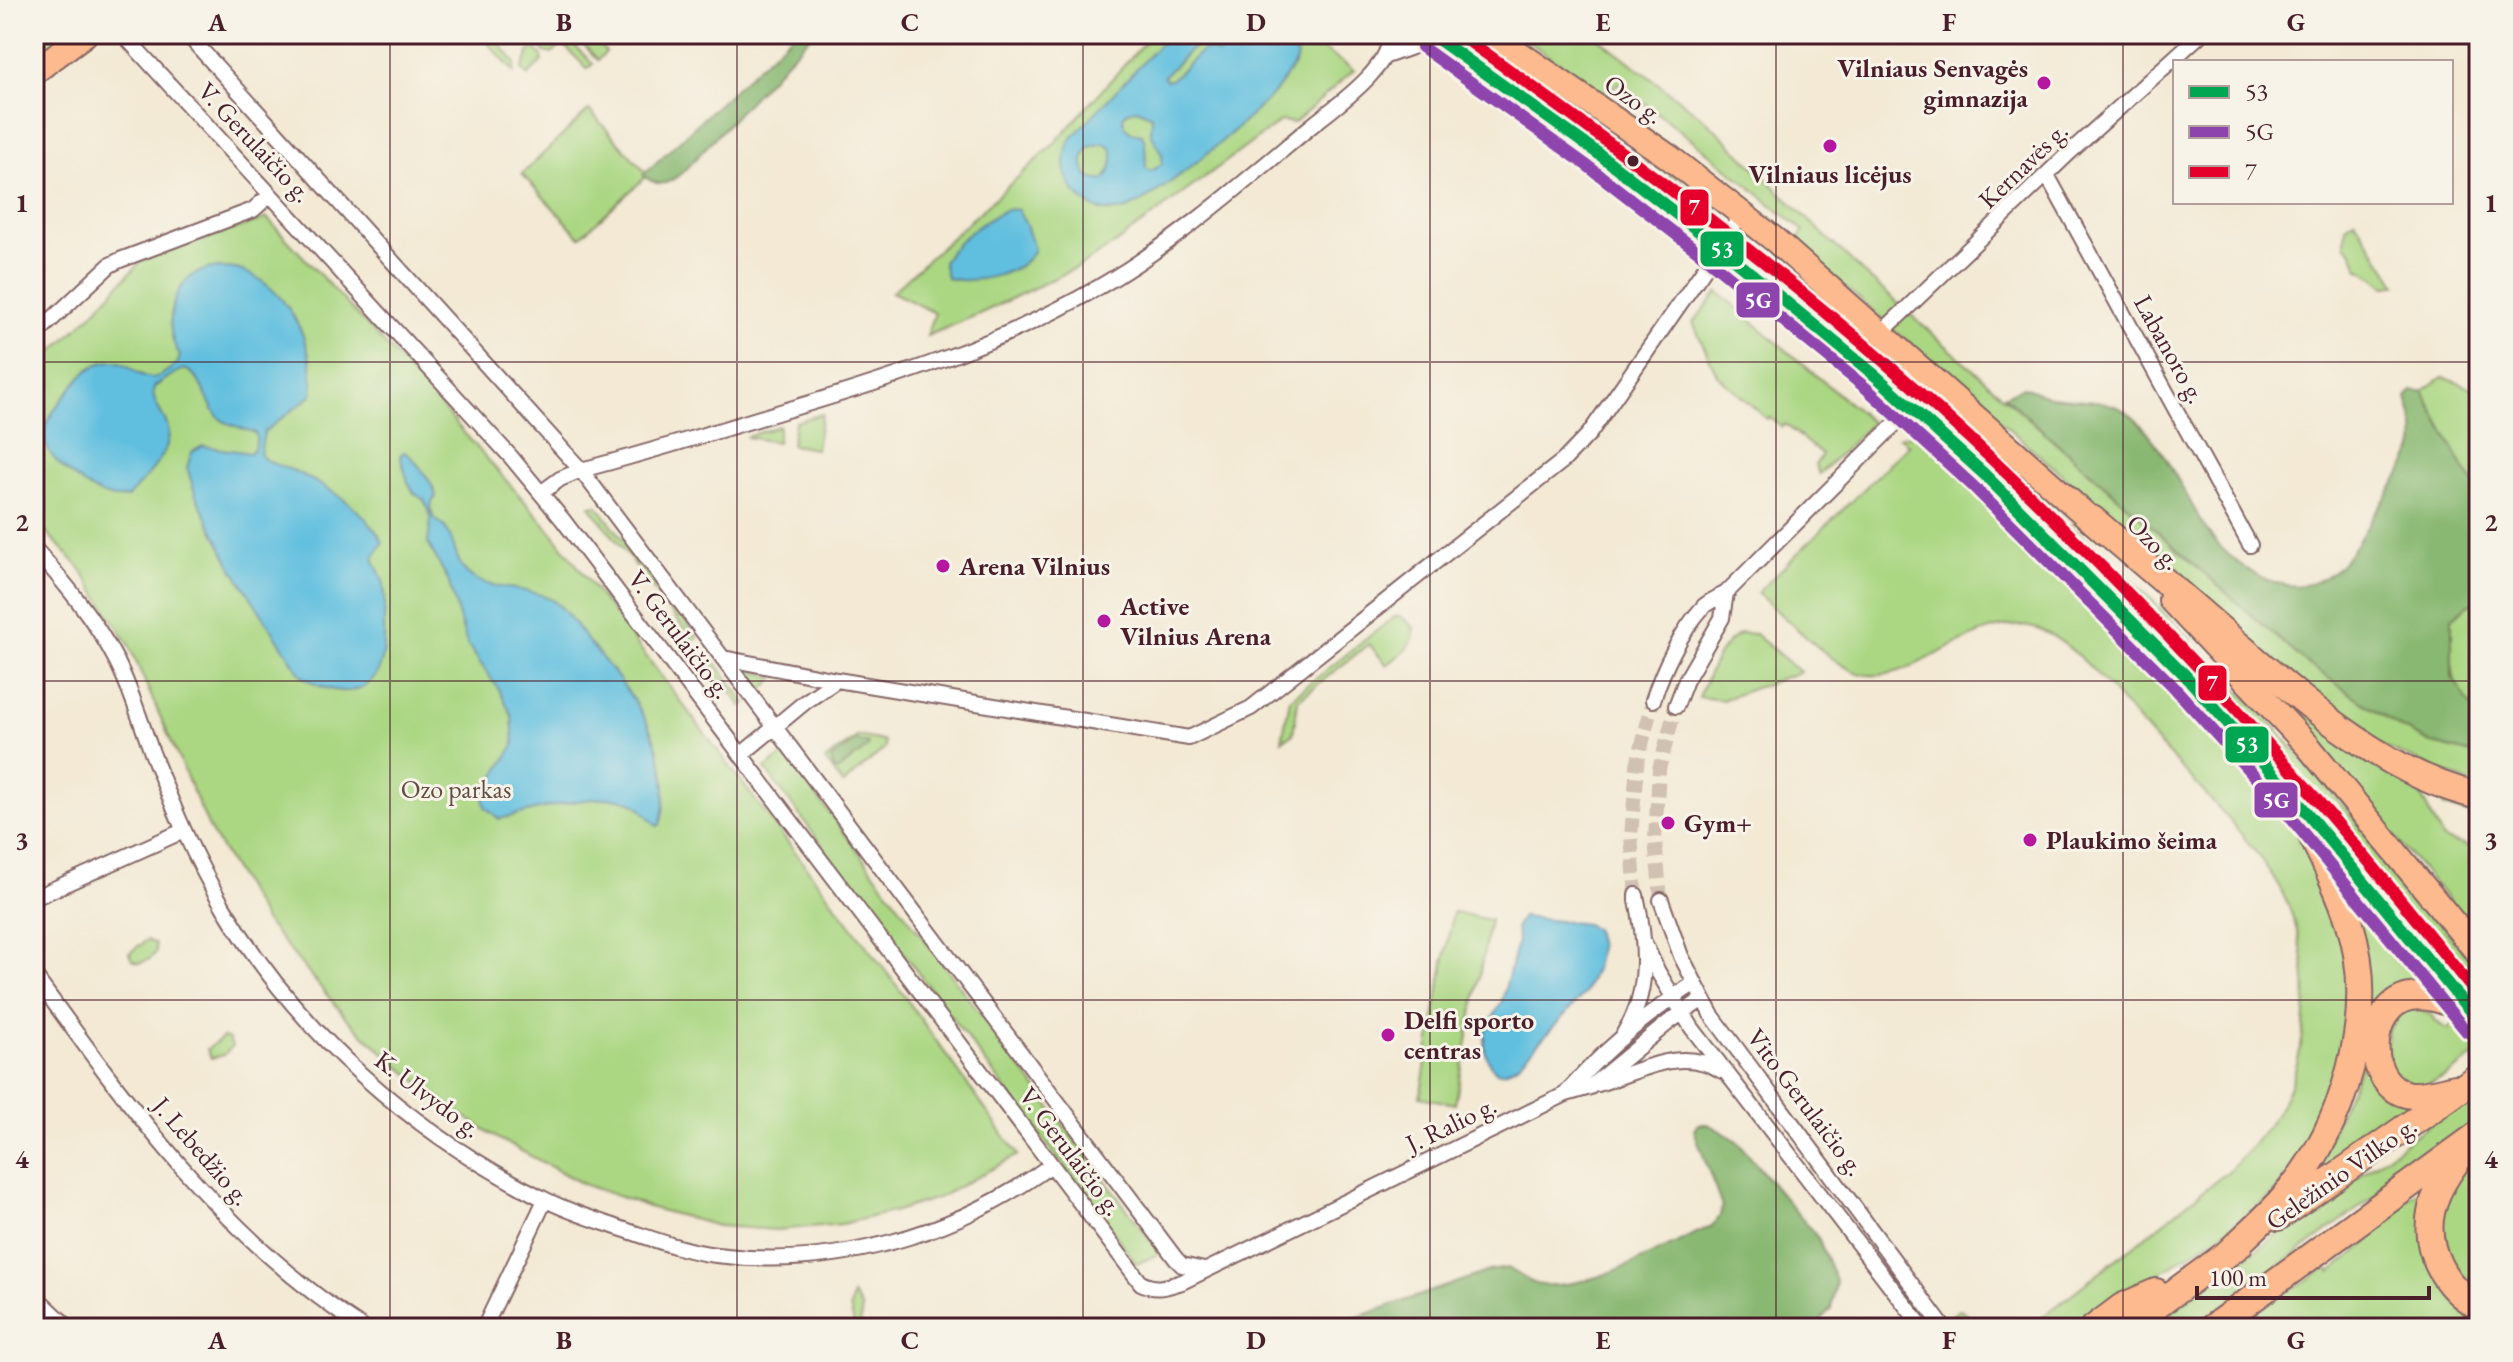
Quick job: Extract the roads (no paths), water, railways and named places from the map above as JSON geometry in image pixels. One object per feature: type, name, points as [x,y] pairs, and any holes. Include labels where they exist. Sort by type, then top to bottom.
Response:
[{"type":"highway","points":[[2092,519],[2322,715],[2365,744],[2421,775],[2479,796]]},
{"type":"highway","points":[[2094,1328],[2122,1307],[2217,1260],[2284,1197],[2321,1141],[2338,1108],[2347,1080],[2359,1014],[2360,983],[2350,926],[2334,883],[2293,796]]},
{"type":"highway","points":[[2472,1081],[2431,1094],[2402,1093],[2381,1074],[2375,1061],[2375,1046],[2385,1014],[2393,1005],[2407,998],[2434,998],[2475,1017]]},
{"type":"highway","name":"Geležinio Vilko g.","points":[[2126,1328],[2217,1260],[2472,1081]]},
{"type":"highway","points":[[2478,1135],[2440,1187],[2429,1226],[2431,1245],[2448,1282],[2460,1295],[2479,1306]]},
{"type":"highway","name":"Geležinio Vilko g.","points":[[2212,1328],[2478,1135]]},
{"type":"main road","points":[[34,72],[85,34]]},
{"type":"main road","name":"Ozo g.","points":[[1491,34],[1669,157],[1775,240],[2092,519],[2308,746],[2479,954]]},
{"type":"main road","points":[[1434,36],[1599,154],[1719,247],[1912,407],[2015,504],[2173,663],[2293,796],[2475,1017]]},
{"type":"street","name":"V. Gerulaičio g.","points":[[123,34],[541,493],[1132,1273],[1141,1283],[1151,1288],[1161,1288]]},
{"type":"street","name":"V. Gerulaičio g.","points":[[187,34],[581,470],[1176,1259]]},
{"type":"street","points":[[1386,56],[1391,42],[1389,34]]},
{"type":"street","name":"Kernavės g.","points":[[1881,333],[2201,34]]},
{"type":"street","points":[[541,493],[560,479],[581,470],[834,396],[927,365],[1074,301],[1123,272],[1209,210],[1347,96],[1386,56],[1434,36]]},
{"type":"street","name":"Labanoro g.","points":[[2047,175],[2250,545]]},
{"type":"street","points":[[34,336],[110,265],[253,210],[270,195]]},
{"type":"street","points":[[723,658],[1189,738],[1222,724],[1251,708],[1564,460],[1589,434],[1742,215]]},
{"type":"street","points":[[1653,700],[1658,683],[1683,636],[1705,605],[1726,593],[1912,407]]},
{"type":"street","name":"K. Ulvydo g.","points":[[34,548],[79,600],[117,662],[133,696],[183,831],[224,907],[257,959],[319,1034],[351,1066],[409,1114],[466,1154],[545,1200],[661,1242],[714,1255],[766,1258],[812,1256],[871,1247],[923,1233],[979,1210],[1051,1165]]},
{"type":"street","points":[[1676,706],[1686,680],[1722,618],[1726,593]]},
{"type":"street","points":[[741,755],[837,680]]},
{"type":"street","points":[[34,898],[183,831]]},
{"type":"street","points":[[1615,1046],[1637,1012],[1641,999],[1644,942],[1636,895]]},
{"type":"street","name":"Vito Gerulaičio g.","points":[[1661,900],[1681,956],[1703,999],[1944,1328]]},
{"type":"street","name":"Vito Gerulaičio g.","points":[[1644,942],[1672,998],[1725,1073],[1791,1154],[1923,1328]]},
{"type":"street","name":"J. Lebedžio g.","points":[[34,975],[150,1131],[212,1202],[278,1267],[317,1298],[363,1328]]},
{"type":"street","points":[[1566,1094],[1615,1046],[1672,998],[1695,983]]},
{"type":"street","name":"J. Ralio g.","points":[[1204,1270],[1566,1094],[1590,1087],[1703,999]]},
{"type":"street","points":[[1590,1087],[1676,1058],[1709,1063],[1725,1073]]},
{"type":"street","points":[[484,1328],[545,1200]]},
{"type":"street","points":[[1176,1259],[1182,1265],[1204,1270]]},
{"type":"street","points":[[1161,1288],[1174,1271],[1176,1259]]},
{"type":"street","points":[[1161,1288],[1182,1282],[1204,1270]]},
{"type":"street","points":[[34,1295],[69,1328]]},
{"type":"water","points":[[1169,34],[1283,34],[1286,48],[1297,55],[1282,82],[1254,112],[1194,164],[1132,207],[1105,211],[1094,208],[1080,197],[1066,173],[1065,160],[1070,140]],"holes":[[[1205,40],[1213,40],[1222,50],[1219,54],[1209,49],[1203,50],[1171,80],[1166,80],[1164,76]],[[1137,109],[1152,116],[1151,133],[1162,155],[1162,164],[1151,171],[1146,168],[1142,134],[1130,132],[1124,125],[1123,117],[1128,111]],[[1104,143],[1111,148],[1112,165],[1104,180],[1091,178],[1084,170],[1089,147]]]},
{"type":"water","points":[[1007,209],[1018,210],[1026,225],[1034,249],[1028,258],[996,276],[970,280],[947,278],[943,262],[955,246],[980,225]]},
{"type":"water","points":[[210,268],[236,269],[270,287],[284,302],[304,337],[312,376],[312,395],[264,432],[260,454],[307,477],[344,500],[366,519],[383,542],[373,558],[385,590],[383,655],[371,681],[361,688],[338,691],[313,683],[301,675],[231,566],[196,496],[187,467],[192,452],[203,446],[250,453],[256,444],[256,435],[219,418],[193,374],[182,370],[154,387],[155,401],[169,432],[168,442],[158,462],[128,497],[108,497],[89,488],[64,468],[47,448],[45,438],[50,417],[91,368],[117,361],[145,377],[155,378],[178,363],[180,355],[171,325],[174,302],[193,275]]},
{"type":"water","points":[[404,452],[418,465],[432,486],[436,497],[431,510],[434,519],[447,530],[468,574],[486,583],[541,595],[561,607],[635,702],[658,748],[664,773],[665,798],[660,825],[657,826],[635,804],[623,799],[568,802],[499,819],[485,807],[483,796],[514,745],[512,716],[499,690],[467,644],[448,580],[428,543],[429,510],[408,482],[400,455]]},
{"type":"water","points":[[1522,917],[1586,924],[1595,929],[1599,947],[1595,969],[1585,993],[1519,1064],[1497,1072],[1490,1065],[1485,1051],[1485,1032],[1502,1001],[1517,942],[1516,926]]},
{"type":"tunnel","points":[[1636,895],[1631,836],[1637,765],[1653,700]]},
{"type":"tunnel","points":[[1661,900],[1655,840],[1659,769],[1676,706]]},
{"type":"place","name":"Vilniaus Senvagės gimnazija","points":[[2044,83]]},
{"type":"place","name":"Vilniaus licėjus","points":[[1830,146]]},
{"type":"place","name":"Arena Vilnius","points":[[943,566]]},
{"type":"place","name":"Active Vilnius Arena","points":[[1104,621]]},
{"type":"place","name":"Gym+","points":[[1668,823]]},
{"type":"place","name":"Plaukimo šeima","points":[[2030,840]]},
{"type":"place","name":"Delfi sporto centras","points":[[1388,1035]]},
{"type":"park label","name":"Ozo parkas","points":[[456,789]]}]
